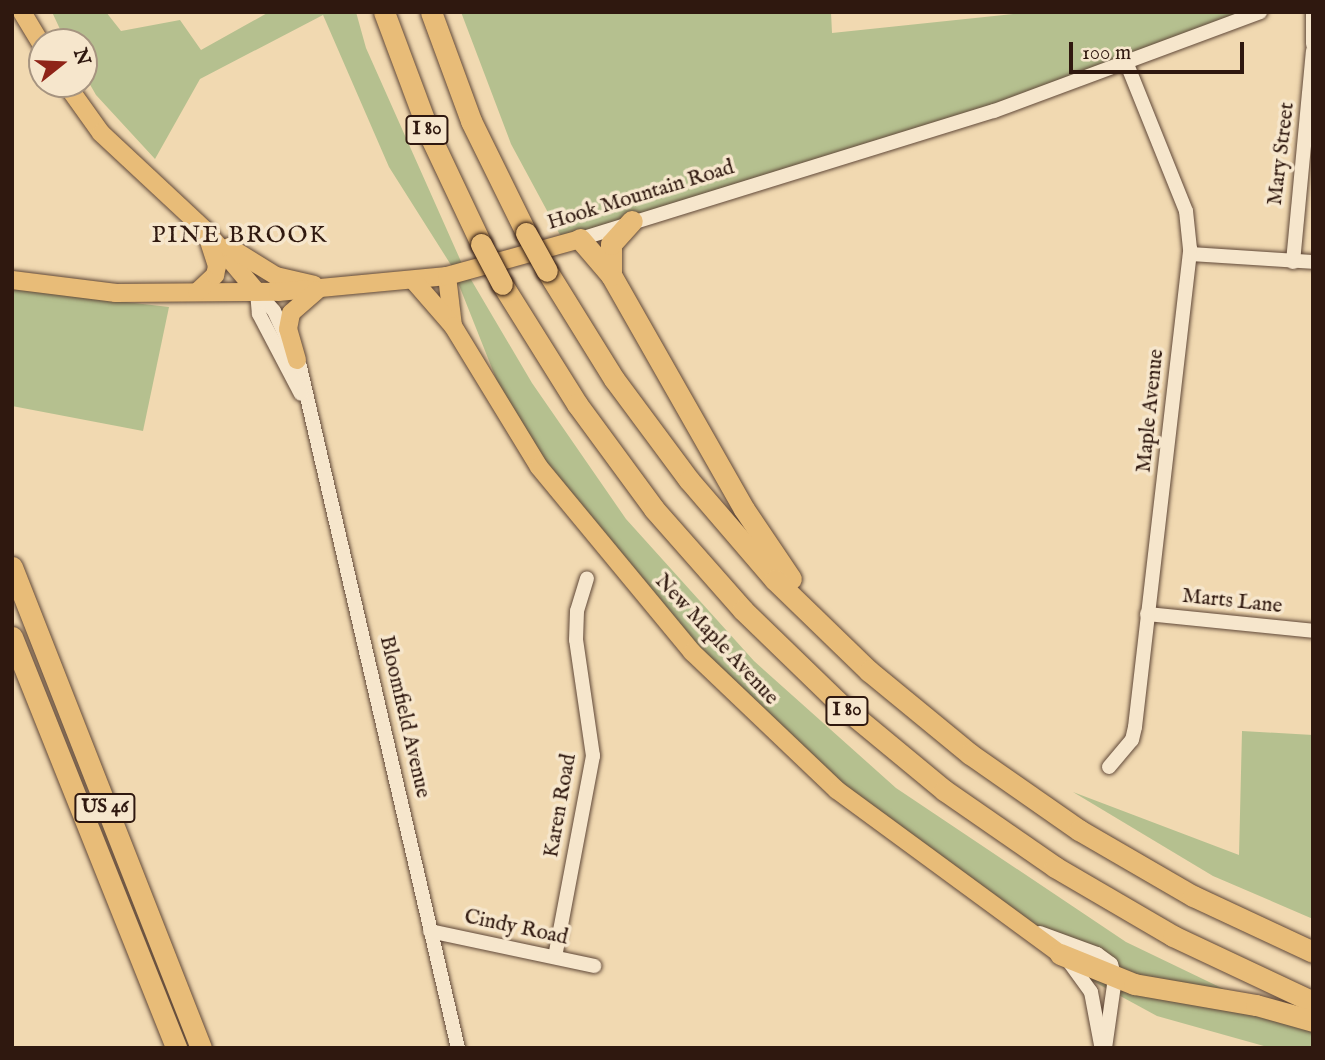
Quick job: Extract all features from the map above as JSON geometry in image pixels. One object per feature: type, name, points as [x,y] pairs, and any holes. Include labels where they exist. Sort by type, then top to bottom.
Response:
[{"type":"highway","name":"I 80","points":[[384,12],[430,138],[502,284],[577,404],[654,509],[743,610],[840,704],[944,790],[1055,867],[1173,936],[1313,1002]]},
{"type":"highway","name":"I 80","points":[[430,12],[471,121],[547,271],[622,390],[689,480],[775,580],[869,671],[970,754],[1079,830],[1193,896],[1313,952]]},
{"type":"highway","points":[[611,275],[611,244],[632,221]]},
{"type":"highway","points":[[580,239],[611,275],[758,533],[869,671]]},
{"type":"highway","name":"US 46","points":[[12,567],[201,1048]]},
{"type":"highway","name":"US 46","points":[[12,636],[176,1048]]},
{"type":"highway","points":[[1060,954],[1115,978],[1153,989],[1276,1009],[1313,1021]]},
{"type":"main road","points":[[22,12],[32,28]]},
{"type":"main road","name":"Bloomfield Avenue","points":[[76,98],[101,133],[205,230],[257,292]]},
{"type":"main road","points":[[205,230],[276,276],[320,287]]},
{"type":"main road","points":[[197,292],[215,275],[217,266],[205,230]]},
{"type":"main road","name":"Hook Mountain Road","points":[[12,280],[116,292],[257,292],[447,276],[580,239]]},
{"type":"main road","name":"New Maple Avenue","points":[[447,276],[453,326]]},
{"type":"main road","name":"New Maple Avenue","points":[[413,280],[453,326],[539,467],[692,652],[837,790],[1060,954]]},
{"type":"main road","points":[[297,360],[288,329],[291,313],[320,287]]},
{"type":"street","name":"Hook Mountain Road","points":[[580,239],[632,221],[877,150],[1260,12]]},
{"type":"street","points":[[1312,12],[1313,44]]},
{"type":"street","name":"Mary Street","points":[[1293,262],[1313,51]]},
{"type":"street","name":"Maple Avenue","points":[[1108,767],[1132,740],[1135,727],[1189,254],[1186,211],[1126,62]]},
{"type":"street","points":[[1189,254],[1313,262]]},
{"type":"street","name":"Bloomfield Avenue","points":[[257,292],[274,311],[297,360],[457,1048]]},
{"type":"street","name":"Bloomfield Avenue","points":[[257,292],[259,314],[304,398]]},
{"type":"street","name":"Karen Road","points":[[555,957],[593,755],[576,640],[576,611],[587,579]]},
{"type":"street","name":"Marts Lane","points":[[1147,614],[1313,631]]},
{"type":"street","name":"New Maple Avenue","points":[[1015,920],[1097,954],[1111,964],[1115,978]]},
{"type":"street","name":"Cindy Road","points":[[430,931],[593,966]]},
{"type":"street","points":[[1060,954],[1091,992],[1103,1048]]},
{"type":"street","points":[[1103,1048],[1115,978]]},
{"type":"green space","points":[[52,12],[106,12],[121,31],[180,20],[201,50],[269,12],[356,12],[366,48],[463,266],[532,383],[626,519],[754,661],[896,788],[1126,942],[1313,1032],[1313,1048],[1271,1048],[1157,1016],[1067,967],[912,850],[688,650],[520,439],[451,265],[389,167],[323,15],[200,79],[155,159],[98,97],[98,28],[59,28]]},
{"type":"green space","points":[[461,12],[831,12],[832,33],[1032,12],[1261,12],[981,119],[565,244],[511,144]]},
{"type":"green space","points":[[12,289],[169,307],[143,431],[12,406]]},
{"type":"green space","points":[[1242,731],[1313,735],[1313,919],[1213,876],[1073,792],[1239,855]]},
{"type":"district","name":"PINE BROOK","points":[[240,236]]}]
